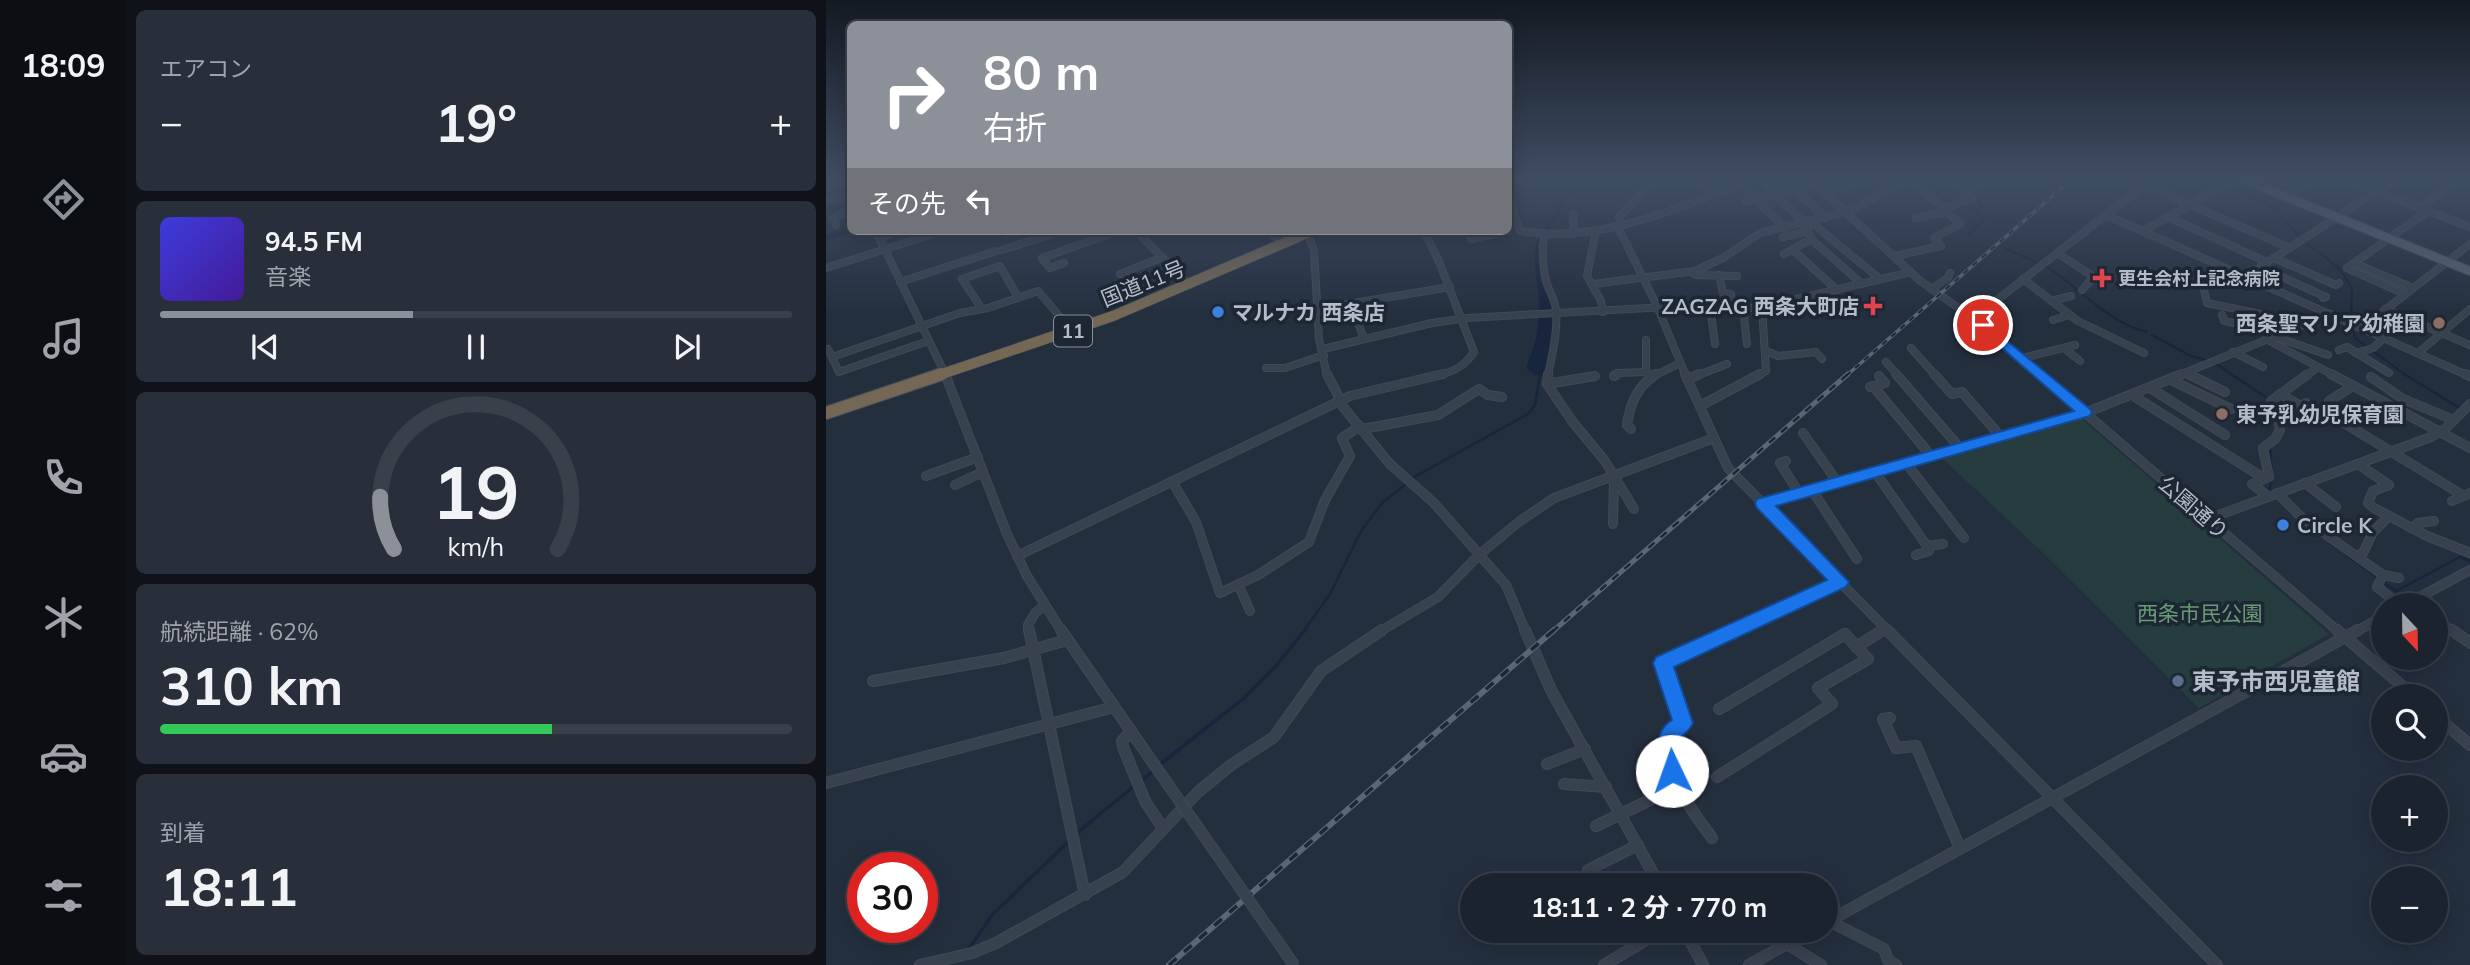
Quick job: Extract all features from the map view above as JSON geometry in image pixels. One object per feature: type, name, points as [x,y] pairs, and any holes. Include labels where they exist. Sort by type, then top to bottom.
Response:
[{"type":"highway","name":"国道11号","points":[[826,414],[1072,331],[1190,285],[1303,235]]},
{"type":"main road","points":[[2354,224],[2470,271]]},
{"type":"street","points":[[1517,224],[1519,229]]},
{"type":"street","points":[[1574,224],[1574,232]]},
{"type":"street","points":[[1512,230],[1519,229],[1543,235],[1626,224]]},
{"type":"street","points":[[1780,224],[1784,228]]},
{"type":"street","points":[[1593,284],[1692,272],[1723,258],[1760,233],[1800,224]]},
{"type":"street","points":[[1808,224],[1811,239],[1862,284]]},
{"type":"street","points":[[1811,224],[1880,279]]},
{"type":"street","name":"公園通り","points":[[1860,224],[1911,272],[1974,318],[2400,684]]},
{"type":"street","points":[[1895,256],[1941,246],[1934,238],[1960,224]]},
{"type":"street","points":[[1974,318],[2094,224]]},
{"type":"street","points":[[2127,224],[2470,376]]},
{"type":"street","points":[[2143,231],[2155,224]]},
{"type":"street","points":[[2185,224],[2336,285],[2339,283]]},
{"type":"street","points":[[2234,224],[2290,248]]},
{"type":"street","points":[[2246,276],[2326,224]]},
{"type":"street","points":[[2405,294],[2347,268],[2409,224]]},
{"type":"street","points":[[1620,226],[1721,456],[1734,474],[2217,965]]},
{"type":"street","points":[[1596,230],[1587,276],[1593,284],[1603,312]]},
{"type":"street","points":[[1783,237],[1808,231]]},
{"type":"street","points":[[877,235],[945,375],[1017,556],[1044,606],[1294,965]]},
{"type":"street","points":[[826,268],[929,235]]},
{"type":"street","points":[[900,282],[1049,235]]},
{"type":"street","points":[[1065,263],[1050,268],[1042,258],[1107,235]]},
{"type":"street","points":[[1140,235],[1190,285]]},
{"type":"street","points":[[1273,235],[1283,243]]},
{"type":"street","points":[[1311,235],[1327,378],[1340,401],[1390,464],[1434,503],[1506,585],[1551,690],[1653,873]]},
{"type":"street","points":[[1017,556],[1340,401],[1364,391],[1462,368],[1474,352],[1450,287],[1426,235]]},
{"type":"street","points":[[1471,239],[1490,235]]},
{"type":"street","points":[[1543,235],[1541,246],[1547,258],[1545,277],[1553,294],[1556,339],[1547,384],[1614,475],[1634,509]]},
{"type":"street","points":[[1784,254],[1811,239]]},
{"type":"street","points":[[2362,328],[2470,244]]},
{"type":"street","points":[[1793,250],[1836,290]]},
{"type":"street","points":[[2057,253],[2094,277],[2082,290]]},
{"type":"street","points":[[1120,274],[1163,257]]},
{"type":"street","points":[[2354,262],[2413,288]]},
{"type":"street","points":[[982,309],[962,279],[999,266],[1018,297]]},
{"type":"street","points":[[2260,267],[2326,297],[2323,298]]},
{"type":"street","points":[[1692,272],[1696,275],[1737,276]]},
{"type":"street","points":[[1266,368],[1285,368],[1364,339],[1462,319],[1657,307],[1762,307],[1911,272]]},
{"type":"street","points":[[1931,289],[1951,273]]},
{"type":"street","points":[[1719,275],[1723,293],[1731,294],[1731,307]]},
{"type":"street","points":[[2023,279],[2069,316],[2144,353]]},
{"type":"street","points":[[2202,281],[2207,303],[2266,313],[2305,324]]},
{"type":"street","points":[[1318,309],[1450,287]]},
{"type":"street","points":[[832,357],[960,313],[982,309],[1038,290],[1072,331]]},
{"type":"street","points":[[2051,301],[2071,296]]},
{"type":"street","points":[[1710,306],[1715,344]]},
{"type":"street","points":[[1743,307],[1747,344]]},
{"type":"street","points":[[1700,406],[1766,371],[1762,307]]},
{"type":"street","points":[[2385,309],[2470,345]]},
{"type":"street","points":[[2418,353],[2470,309]]},
{"type":"street","points":[[1763,503],[2085,412],[2171,380],[2210,361],[2330,314]]},
{"type":"street","points":[[2222,315],[2224,321],[2328,355]]},
{"type":"street","points":[[2053,320],[2069,316]]},
{"type":"street","points":[[1356,317],[1364,339]]},
{"type":"street","points":[[2273,336],[2318,367],[2470,448]]},
{"type":"street","points":[[2356,353],[2373,348],[2384,338]]},
{"type":"street","points":[[1631,429],[1627,425],[1634,394],[1649,374],[1646,340]]},
{"type":"street","points":[[826,350],[828,349],[839,372],[928,341]]},
{"type":"street","points":[[2021,358],[2075,345]]},
{"type":"street","points":[[2339,350],[2347,347],[2389,373]]},
{"type":"street","points":[[1911,348],[1952,394],[1962,392],[2001,437]]},
{"type":"street","points":[[2064,348],[2080,361]]},
{"type":"street","points":[[1766,351],[1778,356],[1816,352],[1822,359]]},
{"type":"street","points":[[2233,352],[2263,367]]},
{"type":"street","points":[[1886,362],[1960,448]]},
{"type":"street","points":[[1615,376],[1618,373],[1649,374],[1680,363]]},
{"type":"street","points":[[1687,379],[1727,364]]},
{"type":"street","points":[[2275,398],[2318,367]]},
{"type":"street","points":[[2186,373],[2225,392]]},
{"type":"street","points":[[1547,384],[1595,376]]},
{"type":"street","points":[[1879,376],[1885,383],[1871,387],[1931,456]]},
{"type":"street","points":[[2371,377],[2403,399],[2454,420]]},
{"type":"street","points":[[2171,380],[2231,409]]},
{"type":"street","points":[[2329,401],[2353,386]]},
{"type":"street","points":[[2150,388],[2225,435]]},
{"type":"street","points":[[1173,483],[1196,522],[1220,593],[1282,561],[1309,542],[1325,500],[1350,456],[1342,438],[1362,427],[1438,415],[1479,389],[1488,395],[1502,397]]},
{"type":"street","points":[[2132,395],[2262,477],[2269,477],[2264,445],[2275,439],[2281,428],[2275,398]]},
{"type":"street","points":[[2275,398],[2301,406],[2306,403]]},
{"type":"street","points":[[2393,407],[2403,399]]},
{"type":"street","points":[[2208,519],[2440,432],[2470,404]]},
{"type":"street","points":[[2312,421],[2326,412],[2467,495]]},
{"type":"street","points":[[1803,433],[1838,483]]},
{"type":"street","points":[[920,965],[966,955],[1085,895],[1123,872],[1162,827],[1209,782],[1274,737],[1321,671],[1368,638],[1438,597],[1480,554],[1520,521],[1554,498],[1714,438]]},
{"type":"street","points":[[926,476],[978,457]]},
{"type":"street","points":[[1786,461],[1780,463],[1799,494]]},
{"type":"street","points":[[1906,463],[1964,538]]},
{"type":"street","points":[[2358,464],[2389,485],[2373,491],[2368,503],[2412,528],[2470,553]]},
{"type":"street","points":[[955,485],[984,472]]},
{"type":"street","points":[[1875,472],[1927,546],[1929,551],[1916,555]]},
{"type":"street","points":[[1613,524],[1614,475]]},
{"type":"street","points":[[2262,477],[2252,484],[2273,495],[2332,541],[2383,575],[2399,578]]},
{"type":"street","points":[[2305,483],[2336,507]]},
{"type":"street","points":[[1812,490],[1857,559]]},
{"type":"street","points":[[2452,501],[2467,495]]},
{"type":"street","points":[[2357,556],[2363,553],[2372,531],[2389,516]]},
{"type":"street","points":[[2412,528],[2418,523],[2434,521]]},
{"type":"street","points":[[1927,546],[1942,544]]},
{"type":"street","points":[[2432,593],[2470,570]]},
{"type":"street","points":[[2383,575],[2377,587],[2385,593]]},
{"type":"street","points":[[1712,838],[1677,787],[1666,747],[1673,731],[1683,723],[1663,663],[1840,582]]},
{"type":"street","points":[[1238,584],[1250,611]]},
{"type":"street","points":[[1044,606],[1035,613],[1028,625],[1085,895]]},
{"type":"street","points":[[1838,916],[2371,623]]},
{"type":"street","points":[[2448,627],[2470,643]]},
{"type":"street","points":[[1856,647],[1886,628]]},
{"type":"street","points":[[1717,777],[1832,704],[1818,688],[1868,659],[1845,634],[1719,709]]},
{"type":"street","points":[[873,681],[990,661],[1066,640]]},
{"type":"street","points":[[826,783],[1114,707]]},
{"type":"street","points":[[1890,718],[1883,719],[1896,748],[1916,746],[1960,848]]},
{"type":"street","points":[[2448,726],[2470,745]]},
{"type":"street","points":[[1130,731],[1122,741],[1123,747],[1145,801],[1162,827]]},
{"type":"street","points":[[1547,764],[1585,749]]},
{"type":"street","points":[[1564,784],[1606,787]]},
{"type":"street","points":[[1596,826],[1620,812],[1677,787]]},
{"type":"street","points":[[1588,870],[1638,845]]},
{"type":"street","points":[[1838,927],[1884,949],[1888,960],[1896,965]]},
{"type":"street","points":[[1604,965],[1641,943]]},
{"type":"street","points":[[1691,943],[1703,965]]},
{"type":"street","points":[[1749,965],[1787,944],[1821,965]]},
{"type":"green space","name":"西条市民公園","points":[[2081,418],[2329,634],[2199,708],[2038,548],[1942,458]]},
{"type":"water","points":[[1539,236],[1541,238],[1537,246],[1541,253],[1543,283],[1549,293],[1553,310],[1554,333],[1542,381],[1542,375],[1534,375],[1526,367],[1535,341],[1538,320],[1535,254]]},
{"type":"waterway","points":[[1543,232],[1550,224]]},
{"type":"waterway","points":[[1968,235],[1979,224]]},
{"type":"waterway","points":[[2288,224],[2301,239],[2339,268],[2352,288],[2351,324],[2355,338],[2406,375]]},
{"type":"waterway","points":[[826,238],[847,231]]},
{"type":"waterway","points":[[2004,248],[2036,262]]},
{"type":"waterway","points":[[2047,267],[2119,321],[2147,332]]},
{"type":"waterway","points":[[2152,335],[2191,356],[2209,361]]},
{"type":"waterway","points":[[2215,363],[2233,375]]},
{"type":"waterway","points":[[1539,376],[1540,372]]},
{"type":"waterway","points":[[1303,632],[1330,594],[1361,531],[1383,502],[1416,476],[1528,414],[1535,405],[1540,374]]},
{"type":"waterway","points":[[2233,375],[2281,407],[2284,431],[2275,443]]},
{"type":"waterway","points":[[2406,375],[2461,409]]},
{"type":"waterway","points":[[2270,446],[2272,479],[2269,490],[2272,493]]},
{"type":"waterway","points":[[2276,498],[2291,513]]},
{"type":"waterway","points":[[2310,528],[2378,578]]},
{"type":"waterway","points":[[2383,582],[2396,591],[2460,557],[2470,561]]},
{"type":"waterway","points":[[1158,766],[1244,698],[1275,667],[1305,630]]},
{"type":"waterway","points":[[1142,780],[1153,771]]},
{"type":"waterway","points":[[1077,833],[1134,786]]},
{"type":"waterway","points":[[968,950],[992,915],[1070,840]]},
{"type":"railway","points":[[1846,376],[2020,224]]},
{"type":"railway","points":[[1552,632],[1848,374]]},
{"type":"railway","points":[[1169,965],[1554,630]]},
{"type":"place","name":"更生会村上記念病院","points":[[2102,278]]},
{"type":"place","name":"ZAGZAG 西条大町店","points":[[1873,306]]},
{"type":"place","name":"マルナカ 西条店","points":[[1218,312]]},
{"type":"place","name":"西条聖マリア幼稚園","points":[[2439,323]]},
{"type":"place","name":"東予乳幼児保育園","points":[[2222,414]]},
{"type":"place","name":"Circle K","points":[[2283,525]]},
{"type":"place","name":"東予市西児童館","points":[[2178,681]]},
{"type":"route","points":[[1672,771],[1666,747],[1673,731],[1683,723],[1663,663],[1840,582],[1763,503],[2085,412],[1983,325]]}]
